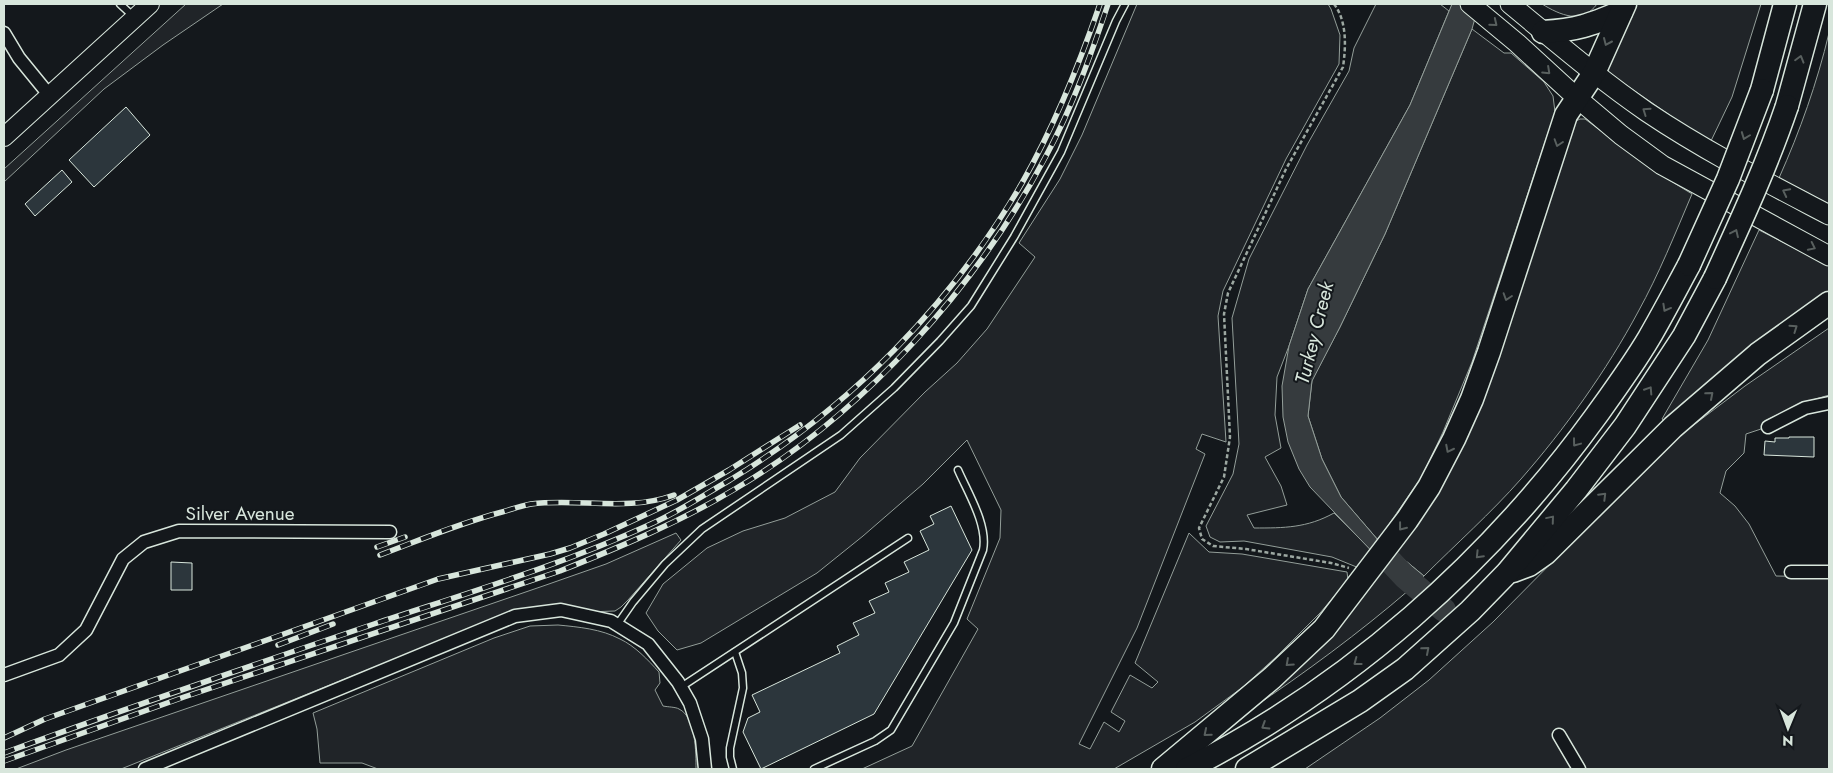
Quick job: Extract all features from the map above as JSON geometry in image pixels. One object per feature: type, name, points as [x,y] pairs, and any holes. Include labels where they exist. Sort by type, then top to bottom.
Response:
[{"type":"highway","points":[[1187,769],[1262,728],[1306,700],[1368,654],[1466,568],[1548,479],[1612,394],[1649,339],[1689,265],[1728,179],[1762,90],[1785,4]]},
{"type":"highway","points":[[1246,769],[1360,701],[1405,668],[1470,611],[1519,565],[1625,426],[1684,336],[1715,278],[1754,193],[1787,106],[1815,4]]},
{"type":"highway","points":[[1538,27],[1571,30],[1590,26],[1623,8]]},
{"type":"highway","points":[[1163,769],[1272,678],[1324,629],[1407,520],[1429,487],[1454,439],[1478,383],[1566,115],[1594,73],[1623,8]]},
{"type":"highway","points":[[1519,565],[1546,553],[1680,421],[1758,354],[1829,303]]},
{"type":"main road","points":[[4,137],[150,4]]},
{"type":"main road","points":[[1470,4],[1518,43],[1577,98],[1662,165],[1829,256]]},
{"type":"main road","points":[[1510,4],[1594,73],[1648,113],[1743,170],[1829,215]]},
{"type":"street","points":[[4,34],[19,58],[50,96]]},
{"type":"street","points":[[4,57],[19,58]]},
{"type":"street","points":[[1768,427],[1805,408],[1829,403]]},
{"type":"street","name":"Silver Avenue","points":[[4,675],[59,655],[86,630],[124,559],[144,542],[179,531],[390,532]]},
{"type":"street","points":[[1792,572],[1829,572]]},
{"type":"street","points":[[145,769],[160,766],[515,616],[561,610],[611,621],[648,644],[681,687],[690,703],[702,739],[706,769]]},
{"type":"street","points":[[1559,736],[1579,769]]},
{"type":"lane","points":[[120,4],[134,18]]},
{"type":"lane","points":[[617,625],[664,564],[702,529],[841,435],[894,388],[940,341],[970,306],[1014,237],[1061,152],[1124,4]]},
{"type":"lane","points":[[814,769],[875,741],[891,730],[900,711],[954,623],[984,550],[985,541],[982,526],[958,470]]},
{"type":"lane","points":[[681,687],[908,538]]},
{"type":"lane","points":[[733,769],[730,748],[743,688],[742,673],[735,652]]},
{"type":"path","points":[[1334,4],[1344,27],[1346,47],[1343,66],[1286,169],[1228,293],[1224,314],[1230,437],[1229,456],[1224,477],[1199,528],[1202,538],[1213,546],[1246,549],[1331,563],[1350,569]]},
{"type":"shaded area","points":[[186,4],[223,4],[163,45],[104,89],[4,182],[4,169]]},
{"type":"shaded area","points":[[1137,4],[1328,4],[1340,35],[1339,64],[1286,159],[1223,291],[1218,316],[1226,442],[1202,434],[1196,449],[1205,454],[1137,628],[1079,744],[1090,749],[1104,722],[1119,732],[1125,721],[1111,712],[1130,675],[1152,688],[1158,682],[1135,663],[1189,533],[1209,552],[1242,554],[1347,572],[1348,580],[1320,613],[1243,687],[1195,722],[1114,769],[862,769],[912,746],[978,629],[967,619],[1000,538],[1001,510],[967,440],[923,484],[817,573],[701,643],[677,650],[658,631],[646,613],[663,584],[707,548],[743,531],[785,518],[835,492],[860,458],[925,392],[957,363],[987,329],[1035,257],[1019,243],[1060,179],[1082,135]]},
{"type":"shaded area","points":[[1376,4],[1440,4],[1449,11],[1410,105],[1308,289],[1277,377],[1275,415],[1281,448],[1265,457],[1281,486],[1287,505],[1247,515],[1254,528],[1275,528],[1314,522],[1334,513],[1373,552],[1359,568],[1332,557],[1244,541],[1220,542],[1210,537],[1206,526],[1233,474],[1239,444],[1232,318],[1249,259],[1307,145],[1349,71],[1354,48]]},
{"type":"shaded area","points":[[1542,4],[1597,4],[1585,14],[1571,16],[1556,12]]},
{"type":"shaded area","points":[[1633,4],[1761,4],[1732,97],[1710,143],[1606,71]]},
{"type":"shaded area","points":[[1472,29],[1504,53],[1511,53],[1544,82],[1553,96],[1555,112],[1472,362],[1443,432],[1421,478],[1378,540],[1341,497],[1322,459],[1308,416],[1312,380],[1385,234]]},
{"type":"shaded area","points":[[1829,33],[1829,204],[1779,178],[1807,107]]},
{"type":"shaded area","points":[[1585,119],[1653,170],[1692,194],[1646,298],[1613,356],[1584,399],[1510,492],[1424,576],[1395,552],[1428,501],[1576,121]]},
{"type":"shaded area","points":[[1759,230],[1829,266],[1829,293],[1666,422],[1662,419],[1708,340]]},
{"type":"shaded area","points":[[1829,328],[1829,395],[1799,404],[1765,421],[1761,429],[1746,434],[1744,453],[1726,471],[1720,493],[1735,506],[1749,524],[1776,576],[1829,577],[1829,769],[1305,769],[1380,718],[1429,680],[1493,622],[1652,461],[1687,430],[1745,386]]},
{"type":"shaded area","points":[[676,533],[681,540],[628,600],[615,611],[504,615],[121,769],[16,769],[66,750],[606,564]]},
{"type":"shaded area","points":[[1386,567],[1409,590],[1332,652],[1251,709],[1360,598]]},
{"type":"shaded area","points":[[558,625],[590,629],[626,642],[659,672],[660,683],[655,690],[663,706],[674,707],[685,713],[692,727],[696,769],[378,769],[362,763],[320,763],[317,729],[313,713],[494,638],[530,626]]},
{"type":"water","points":[[1452,4],[1479,4],[1472,29],[1385,234],[1312,381],[1308,416],[1322,459],[1341,497],[1378,540],[1424,576],[1409,590],[1310,487],[1299,469],[1288,442],[1283,417],[1282,386],[1289,346],[1308,289],[1410,105]]},
{"type":"building","points":[[126,107],[150,135],[94,187],[69,160]]},
{"type":"building","points":[[62,170],[72,182],[35,216],[25,204]]},
{"type":"building","points":[[1814,437],[1814,457],[1764,455],[1765,441],[1775,442],[1775,438]]},
{"type":"building","points":[[951,506],[972,550],[874,714],[761,769],[743,732],[748,718],[760,712],[752,695],[840,653],[837,646],[859,635],[853,623],[875,613],[869,601],[889,592],[885,583],[909,572],[904,562],[929,550],[920,531],[934,524],[930,516]]},
{"type":"building","points":[[171,562],[192,563],[192,590],[171,590]]},
{"type":"waterway","name":"Turkey Creek","points":[[1391,562],[1405,577],[1444,610]]},
{"type":"railway","points":[[4,753],[189,687],[583,553],[671,514],[730,480],[774,451],[816,420],[894,350],[963,271],[994,228],[1034,162],[1065,95],[1100,4]]},
{"type":"railway","points":[[4,761],[184,697],[560,571],[627,543],[693,512],[735,489],[782,459],[828,424],[913,344],[986,253],[1018,205],[1055,138],[1080,81],[1108,4]]},
{"type":"railway","points":[[4,738],[45,719],[438,579],[570,548],[677,500],[800,425]]},
{"type":"railway","points":[[380,555],[471,521],[531,504],[567,502],[639,503],[674,495]]},
{"type":"railway","points":[[377,547],[405,537]]},
{"type":"railway","points":[[278,645],[333,624]]}]
